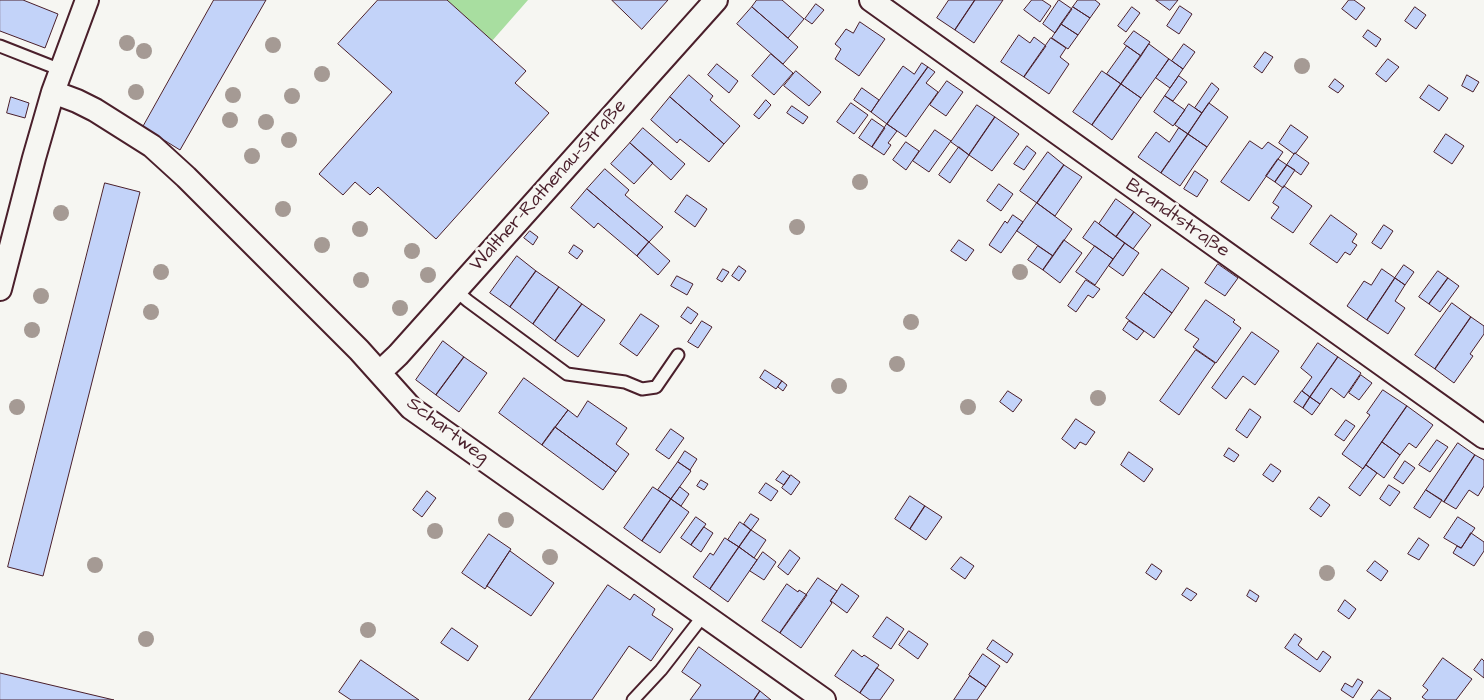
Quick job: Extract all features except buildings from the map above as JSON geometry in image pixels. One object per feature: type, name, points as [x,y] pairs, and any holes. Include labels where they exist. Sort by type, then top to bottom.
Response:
[{"type":"street","points":[[0,289],[53,92],[87,0]]},
{"type":"street","name":"Walther-Rathenau-Straße","points":[[380,372],[398,355],[716,0]]},
{"type":"street","name":"Brandtstraße","points":[[871,0],[1484,437]]},
{"type":"street","name":"Schartweg","points":[[53,92],[95,110],[152,146],[186,177],[380,372],[411,408],[824,700]]},
{"type":"lane","points":[[0,46],[61,70]]},
{"type":"lane","points":[[455,290],[568,374],[625,382],[642,390],[656,388],[678,355]]},
{"type":"lane","points":[[633,700],[661,670],[703,616]]},
{"type":"green space","points":[[447,0],[528,0],[492,41]]}]
